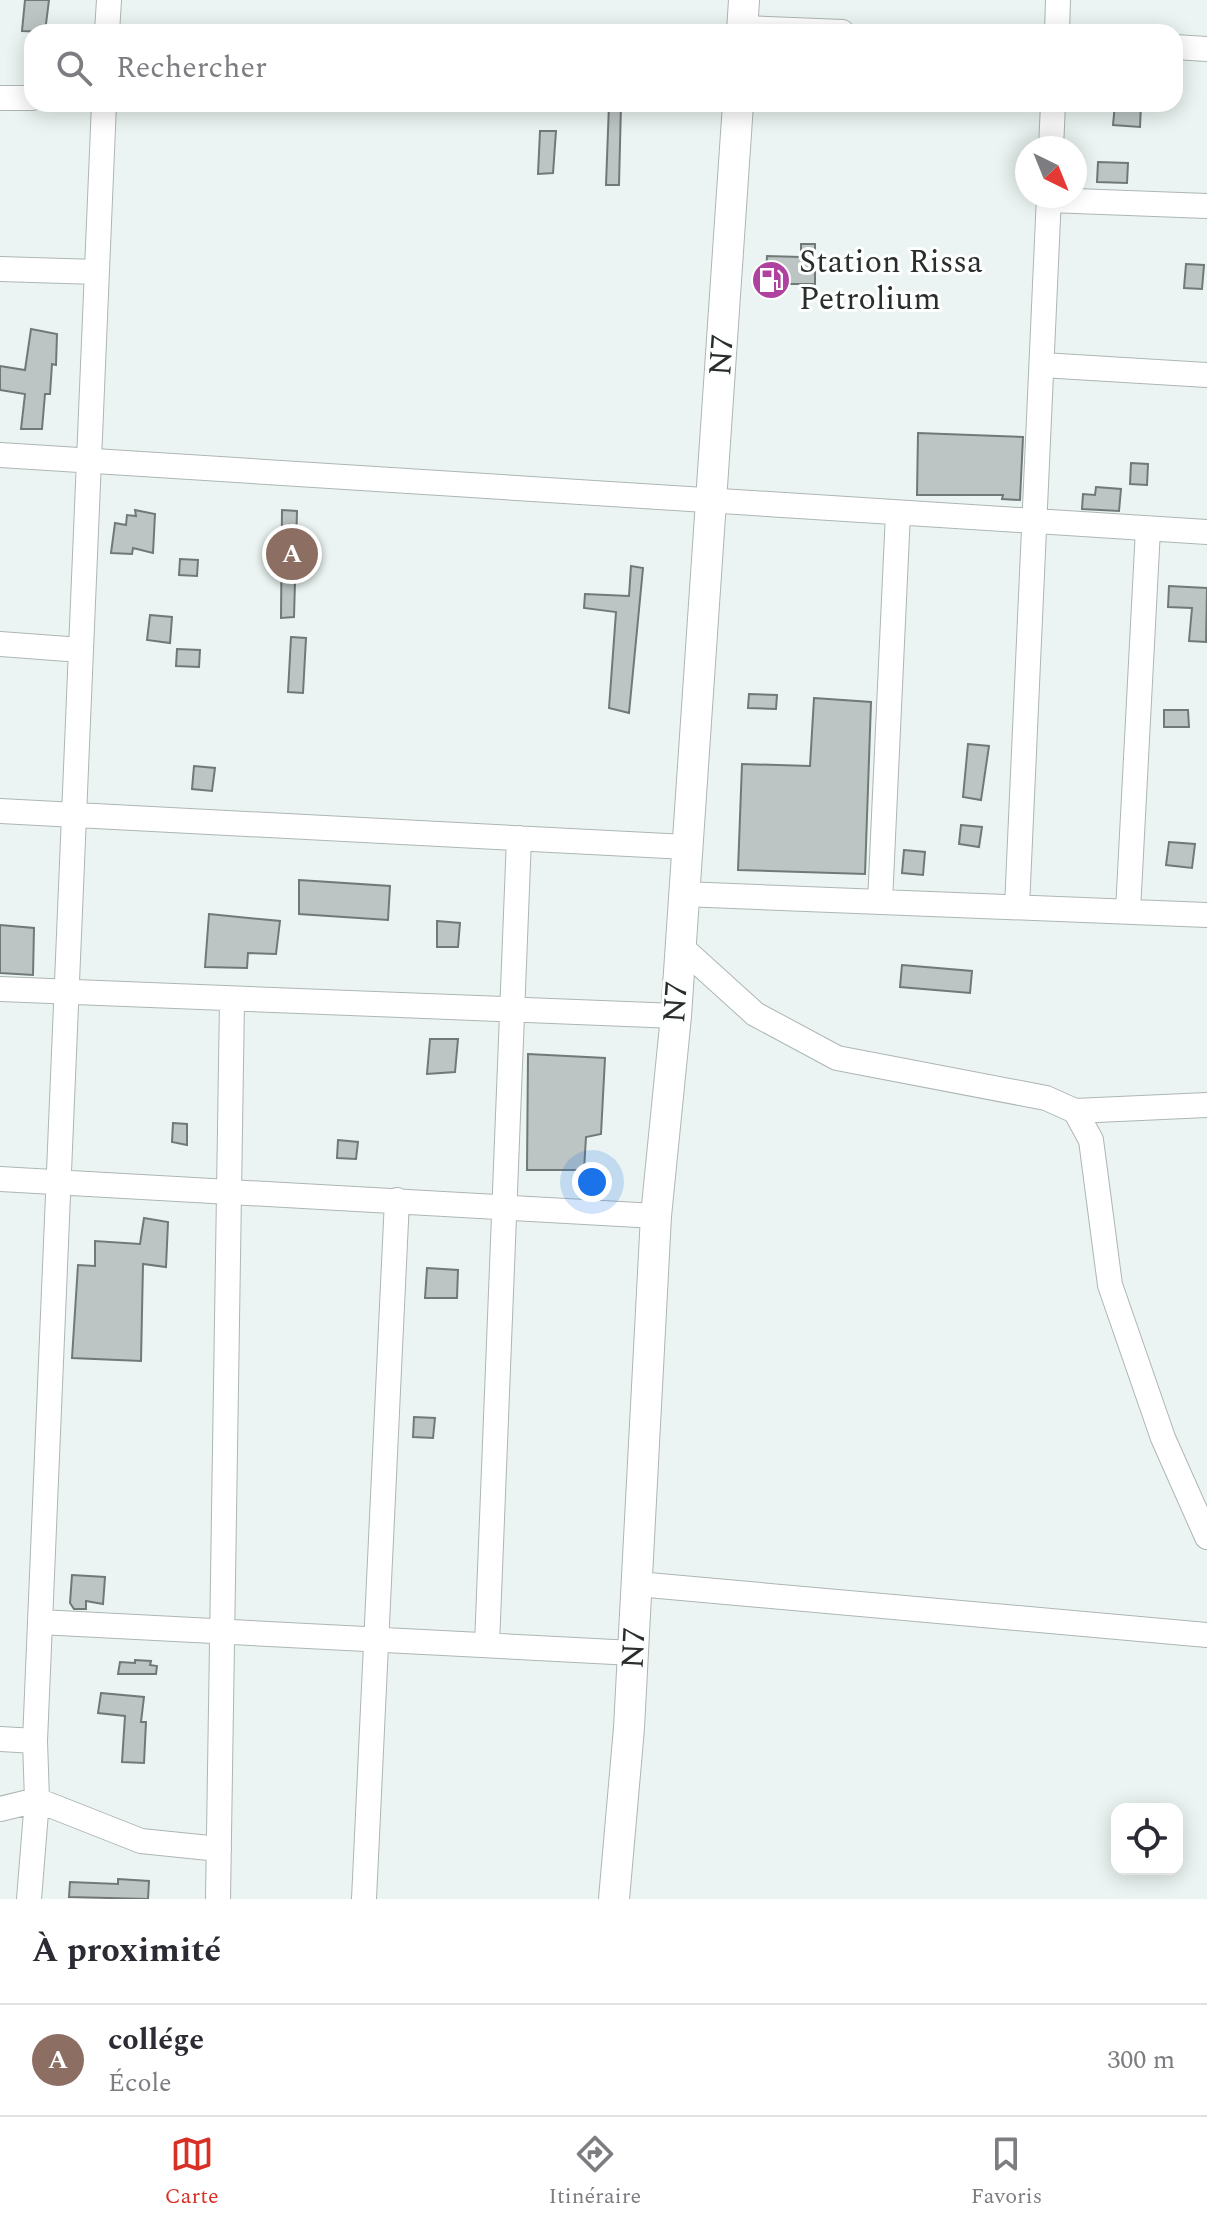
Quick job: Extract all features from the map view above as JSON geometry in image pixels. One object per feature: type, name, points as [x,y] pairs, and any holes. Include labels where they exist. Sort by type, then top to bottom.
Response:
[{"type":"main road","name":"N7","points":[[614,1899],[633,1653],[656,1216],[676,1016],[737,112]]},
{"type":"street","points":[[108,24],[109,0]]},
{"type":"street","points":[[1057,24],[1058,0]]},
{"type":"street","points":[[743,20],[776,24]]},
{"type":"street","points":[[1183,48],[1207,49]]},
{"type":"street","points":[[0,98],[24,98]]},
{"type":"street","points":[[29,1899],[37,1800],[35,1741],[104,112]]},
{"type":"street","points":[[1052,136],[1053,112]]},
{"type":"street","points":[[1087,200],[1207,206]]},
{"type":"street","points":[[1017,907],[1049,208]]},
{"type":"street","points":[[0,269],[97,272]]},
{"type":"street","points":[[1042,365],[1207,375]]},
{"type":"street","points":[[0,455],[1035,521],[1148,529],[1203,538]]},
{"type":"street","points":[[880,902],[898,513]]},
{"type":"street","points":[[1128,911],[1148,529]]},
{"type":"street","points":[[0,644],[81,650]]},
{"type":"street","points":[[0,811],[686,847]]},
{"type":"street","points":[[487,1645],[519,838]]},
{"type":"street","points":[[683,894],[1207,915]]},
{"type":"street","points":[[680,946],[755,1014],[837,1058],[1046,1098],[1075,1111],[1207,1105]]},
{"type":"street","points":[[0,989],[232,1000],[513,1007],[676,1016]]},
{"type":"street","points":[[218,1899],[232,1000]]},
{"type":"street","points":[[1075,1111],[1091,1140],[1110,1285],[1163,1438],[1207,1537]]},
{"type":"street","points":[[0,1179],[656,1216]]},
{"type":"street","points":[[364,1899],[397,1200]]},
{"type":"street","points":[[637,1584],[1207,1635]]},
{"type":"street","points":[[40,1622],[633,1653]]},
{"type":"street","points":[[0,1739],[35,1741]]},
{"type":"street","points":[[0,1809],[37,1800],[141,1841],[219,1849]]},
{"type":"building","points":[[25,0],[49,0],[46,24],[24,24],[22,31]]},
{"type":"building","points":[[609,112],[621,112],[619,185],[606,185]]},
{"type":"building","points":[[1114,112],[1141,112],[1140,127],[1113,125]]},
{"type":"building","points":[[540,131],[556,131],[553,173],[538,174]]},
{"type":"building","points":[[1098,162],[1128,163],[1127,183],[1097,182]]},
{"type":"building","points":[[801,244],[815,244],[815,284],[783,284],[782,290],[765,290],[767,256],[801,257]]},
{"type":"building","points":[[1186,264],[1204,265],[1202,289],[1184,288]]},
{"type":"building","points":[[31,329],[57,334],[56,365],[52,364],[50,394],[45,394],[42,429],[21,429],[25,394],[0,390],[0,366],[25,370]]},
{"type":"building","points":[[918,433],[1023,437],[1020,500],[1002,499],[1003,495],[917,495]]},
{"type":"building","points":[[1131,463],[1148,464],[1147,485],[1130,484]]},
{"type":"building","points":[[1096,487],[1121,489],[1119,511],[1082,509],[1083,494],[1095,495]]},
{"type":"building","points":[[135,510],[155,514],[153,553],[133,548],[132,554],[111,553],[115,523],[126,525],[127,515],[136,516]]},
{"type":"building","points":[[282,510],[297,511],[294,617],[281,618]]},
{"type":"building","points":[[180,559],[198,560],[197,576],[179,575]]},
{"type":"building","points":[[631,566],[643,568],[629,713],[609,708],[616,612],[584,608],[585,594],[629,596]]},
{"type":"building","points":[[1169,586],[1207,588],[1206,642],[1189,641],[1192,608],[1168,607]]},
{"type":"building","points":[[150,615],[172,617],[170,643],[147,640]]},
{"type":"building","points":[[291,637],[306,638],[303,693],[288,692]]},
{"type":"building","points":[[177,649],[200,650],[199,667],[176,666]]},
{"type":"building","points":[[749,694],[777,695],[776,709],[748,708]]},
{"type":"building","points":[[814,698],[871,702],[865,874],[738,870],[742,764],[810,766]]},
{"type":"building","points":[[1164,710],[1188,710],[1189,727],[1164,727]]},
{"type":"building","points":[[968,744],[989,746],[981,800],[963,797]]},
{"type":"building","points":[[194,766],[215,768],[212,791],[192,789]]},
{"type":"building","points":[[961,825],[982,827],[979,847],[959,844]]},
{"type":"building","points":[[1169,842],[1195,844],[1192,868],[1166,865]]},
{"type":"building","points":[[904,850],[925,852],[923,875],[902,873]]},
{"type":"building","points":[[299,880],[390,886],[388,920],[299,914]]},
{"type":"building","points":[[209,914],[280,921],[276,954],[248,953],[247,968],[205,967]]},
{"type":"building","points":[[437,921],[460,923],[458,947],[437,947]]},
{"type":"building","points":[[0,925],[34,928],[33,975],[0,973]]},
{"type":"building","points":[[902,965],[972,971],[970,993],[900,987]]},
{"type":"building","points":[[430,1039],[458,1039],[455,1072],[427,1074]]},
{"type":"building","points":[[528,1054],[605,1058],[601,1134],[586,1137],[584,1170],[527,1170]]},
{"type":"building","points":[[173,1123],[187,1124],[187,1145],[172,1142]]},
{"type":"building","points":[[338,1140],[358,1142],[356,1159],[337,1158]]},
{"type":"building","points":[[144,1218],[168,1222],[166,1267],[143,1264],[141,1361],[72,1358],[78,1265],[95,1266],[95,1241],[140,1244]]},
{"type":"building","points":[[427,1268],[458,1270],[457,1298],[425,1298]]},
{"type":"building","points":[[414,1417],[435,1418],[433,1438],[413,1437]]},
{"type":"building","points":[[72,1575],[105,1577],[103,1604],[86,1601],[86,1609],[74,1609],[70,1603]]},
{"type":"building","points":[[135,1660],[151,1661],[150,1665],[157,1666],[156,1674],[118,1674],[120,1662],[135,1663]]},
{"type":"building","points":[[101,1693],[144,1697],[141,1722],[146,1722],[144,1763],[122,1762],[125,1716],[98,1713]]},
{"type":"building","points":[[118,1879],[149,1881],[148,1899],[69,1897],[70,1882],[118,1884]]},
{"type":"place","name":"Station Rissa Petrolium","points":[[771,280]]},
{"type":"place","name":"collége","points":[[292,554]]}]
